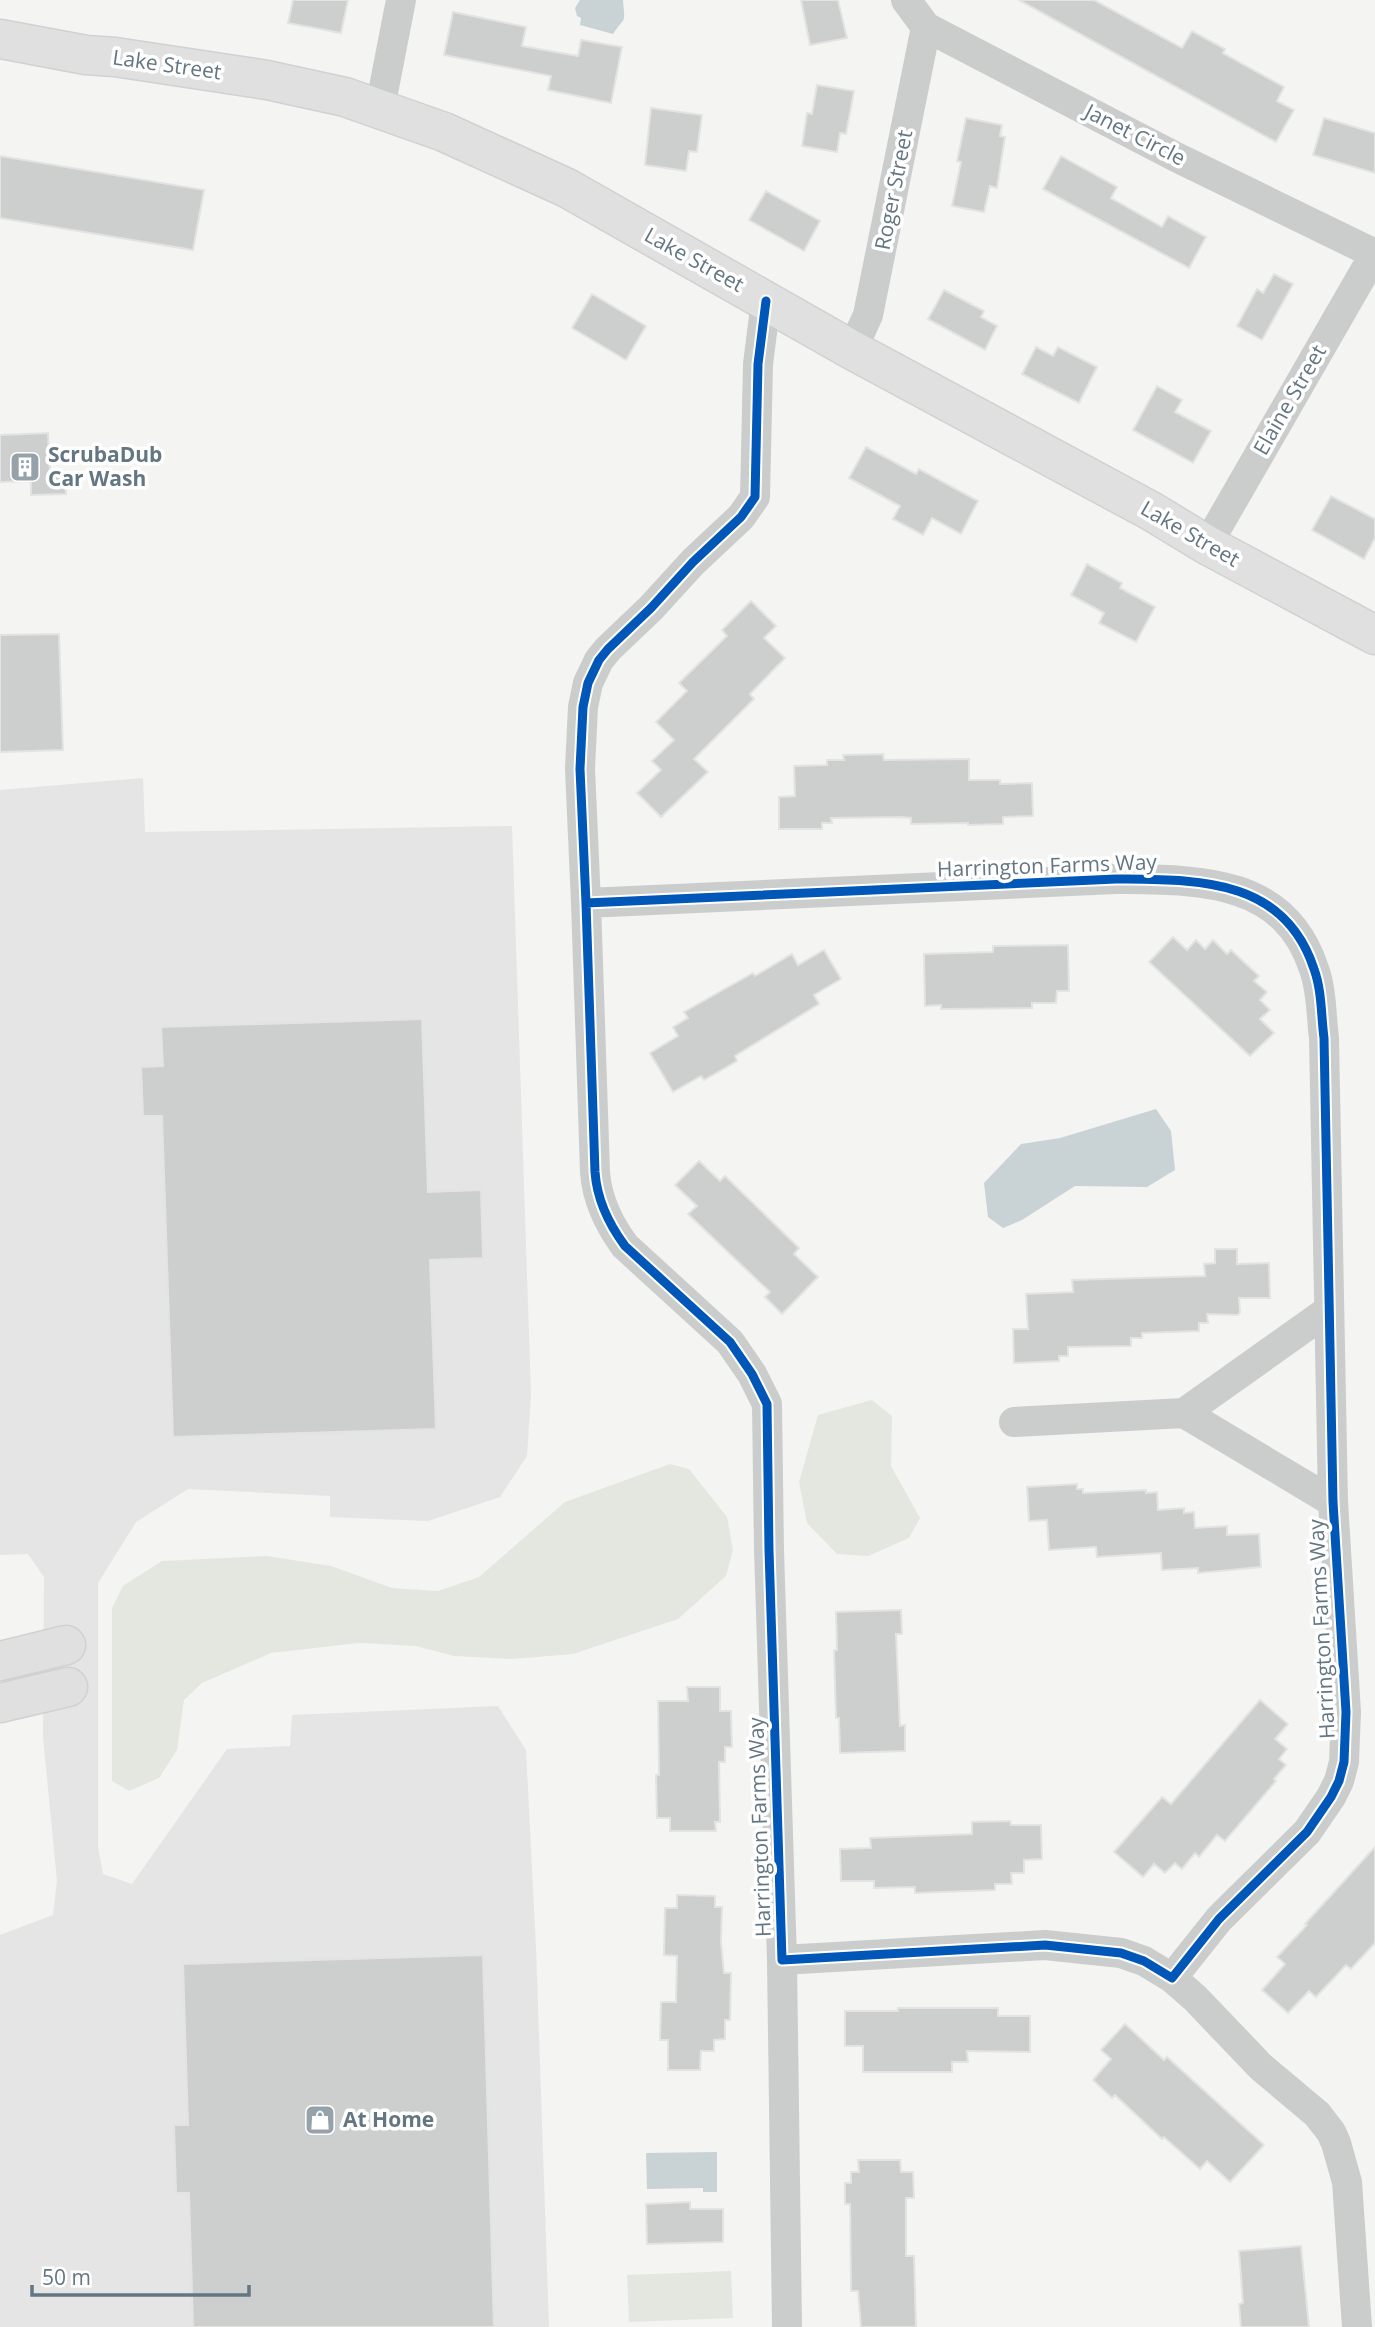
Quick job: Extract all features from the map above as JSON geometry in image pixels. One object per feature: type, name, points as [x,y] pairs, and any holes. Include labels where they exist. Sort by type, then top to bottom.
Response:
[{"type":"main road","name":"Lake Street","points":[[0,39],[86,55],[263,79],[345,97],[444,132],[567,188],[852,350],[1375,635]]},
{"type":"main road","points":[[0,1661],[66,1645]]},
{"type":"main road","points":[[0,1703],[68,1687]]},
{"type":"street","points":[[380,108],[401,0]]},
{"type":"street","name":"Janet Circle","points":[[906,0],[926,27],[1163,150],[1374,255]]},
{"type":"street","name":"Roger Street","points":[[852,350],[869,315],[926,27]]},
{"type":"street","name":"Elaine Street","points":[[1207,545],[1374,255]]},
{"type":"street","name":"Harrington Farms Way","points":[[766,300],[758,364],[755,497],[741,517],[693,562],[599,660],[588,683],[581,719],[580,769],[595,1172],[600,1199],[614,1231],[625,1245],[730,1342],[752,1374],[766,1404],[782,1960],[787,2327]]},
{"type":"street","name":"Harrington Farms Way","points":[[586,903],[1116,879],[1189,880],[1236,890],[1257,898],[1276,911],[1298,937],[1314,968],[1319,988],[1324,1049],[1333,1502],[1346,1712],[1342,1773],[1331,1797],[1307,1832],[1219,1919],[1172,1979]]},
{"type":"street","points":[[1014,1422],[1184,1413],[1329,1310]]},
{"type":"street","name":"Harrington Farms Way","points":[[1184,1413],[1333,1502]]},
{"type":"street","name":"Harrington Farms Way","points":[[782,1960],[1045,1945],[1121,1953],[1144,1961],[1195,1998],[1261,2067],[1317,2114],[1331,2132],[1347,2182],[1357,2327]]},
{"type":"shaded area","points":[[580,0],[623,0],[624,19],[613,34],[580,25],[581,18],[577,16],[575,8]]},
{"type":"shaded area","points":[[143,778],[145,832],[512,826],[531,1395],[527,1456],[500,1497],[428,1521],[330,1517],[330,1496],[188,1489],[136,1522],[98,1583],[98,1847],[103,1874],[132,1884],[227,1749],[290,1746],[292,1715],[498,1706],[526,1750],[536,1948],[549,2327],[0,2327],[0,1935],[53,1915],[57,1881],[43,1737],[44,1577],[28,1554],[0,1555],[0,790]]},
{"type":"shaded area","points":[[1156,1109],[1171,1131],[1175,1170],[1147,1187],[1075,1186],[1022,1220],[1003,1228],[988,1217],[984,1183],[1021,1144],[1060,1138]]},
{"type":"shaded area","points":[[872,1400],[892,1416],[891,1466],[920,1518],[909,1538],[868,1556],[837,1554],[807,1523],[799,1482],[818,1415]]},
{"type":"shaded area","points":[[670,1464],[689,1469],[727,1517],[733,1550],[726,1576],[678,1619],[573,1654],[512,1659],[454,1656],[416,1646],[359,1643],[271,1653],[202,1683],[184,1700],[177,1750],[159,1778],[129,1791],[112,1781],[112,1608],[123,1586],[162,1561],[267,1556],[331,1566],[392,1588],[438,1591],[479,1577],[565,1502]]},
{"type":"shaded area","points":[[717,2152],[717,2192],[703,2192],[703,2188],[647,2189],[646,2153]]},
{"type":"shaded area","points":[[731,2271],[733,2318],[629,2322],[627,2275]]},
{"type":"building","points":[[293,0],[348,0],[341,33],[288,23]]},
{"type":"building","points":[[801,0],[838,0],[847,38],[810,45]]},
{"type":"building","points":[[1019,0],[1094,0],[1182,48],[1192,31],[1225,49],[1223,53],[1284,87],[1277,101],[1294,110],[1276,142]]},
{"type":"building","points":[[453,12],[526,27],[522,46],[578,56],[581,40],[622,47],[611,103],[548,90],[551,76],[444,55]]},
{"type":"building","points":[[817,85],[854,91],[846,134],[840,133],[837,152],[802,146],[807,113],[812,114]]},
{"type":"building","points":[[651,108],[702,115],[697,152],[689,151],[686,171],[645,165]]},
{"type":"building","points":[[966,118],[1002,125],[1000,136],[1005,137],[997,188],[990,186],[984,212],[952,206],[961,162],[957,161]]},
{"type":"building","points":[[1324,118],[1375,133],[1375,173],[1313,155]]},
{"type":"building","points":[[0,156],[204,190],[193,250],[0,218]]},
{"type":"building","points":[[1061,156],[1117,187],[1111,198],[1162,227],[1168,216],[1206,237],[1189,268],[1043,189]]},
{"type":"building","points":[[766,191],[820,221],[804,251],[749,220]]},
{"type":"building","points":[[1274,274],[1293,284],[1262,340],[1237,326],[1257,289],[1263,293]]},
{"type":"building","points":[[944,290],[984,311],[981,317],[997,326],[985,350],[928,319]]},
{"type":"building","points":[[592,294],[646,326],[626,360],[572,328]]},
{"type":"building","points":[[1036,347],[1053,356],[1058,347],[1097,367],[1079,403],[1022,374]]},
{"type":"building","points":[[1157,386],[1182,400],[1175,412],[1211,431],[1193,463],[1133,430]]},
{"type":"building","name":"ScrubaDub Car Wash","points":[[48,433],[50,472],[65,472],[66,494],[31,495],[31,481],[0,482],[0,435]]},
{"type":"building","points":[[866,447],[916,474],[919,469],[978,501],[961,534],[932,518],[923,535],[893,519],[900,506],[849,478]]},
{"type":"building","points":[[1331,496],[1375,519],[1375,538],[1364,559],[1312,530]]},
{"type":"building","points":[[1087,564],[1122,583],[1120,588],[1155,607],[1136,642],[1099,623],[1104,613],[1071,595]]},
{"type":"building","points":[[751,601],[776,626],[764,638],[785,658],[750,694],[754,699],[694,759],[708,772],[661,817],[637,793],[661,770],[652,761],[674,740],[656,722],[687,691],[679,683],[727,636],[722,630]]},
{"type":"building","points":[[59,634],[63,750],[0,752],[0,635]]},
{"type":"building","points":[[883,754],[884,760],[969,759],[969,780],[1000,780],[1000,784],[1032,783],[1033,816],[1003,817],[1003,824],[968,825],[911,824],[911,818],[901,817],[831,818],[832,823],[822,823],[822,829],[779,829],[779,797],[795,796],[794,766],[827,765],[827,760],[844,760],[843,755]]},
{"type":"building","points":[[1173,937],[1187,950],[1196,940],[1205,949],[1213,940],[1227,954],[1231,950],[1259,976],[1254,981],[1267,992],[1260,1000],[1270,1010],[1260,1019],[1274,1033],[1250,1056],[1149,962]]},
{"type":"building","points":[[1068,945],[1069,991],[1057,991],[1056,1003],[1032,1003],[1032,1008],[941,1009],[941,1005],[925,1006],[924,954],[993,952],[993,946]]},
{"type":"building","points":[[824,950],[841,979],[814,995],[819,1004],[735,1056],[737,1061],[704,1080],[701,1076],[673,1092],[650,1053],[678,1036],[673,1027],[688,1018],[684,1012],[792,954],[798,965]]},
{"type":"building","points":[[422,1019],[428,1192],[481,1190],[483,1258],[430,1260],[436,1429],[173,1437],[162,1116],[143,1116],[141,1067],[163,1066],[161,1027]]},
{"type":"building","points":[[699,1161],[720,1181],[725,1176],[799,1248],[794,1254],[818,1277],[782,1314],[765,1297],[770,1292],[688,1214],[697,1206],[675,1185]]},
{"type":"building","points":[[1215,1249],[1237,1249],[1237,1264],[1269,1263],[1270,1298],[1239,1298],[1238,1315],[1207,1314],[1208,1323],[1199,1323],[1199,1331],[1142,1333],[1142,1338],[1131,1338],[1131,1346],[1068,1347],[1068,1356],[1059,1356],[1059,1361],[1014,1363],[1013,1329],[1028,1329],[1026,1294],[1073,1292],[1072,1280],[1205,1276],[1204,1264],[1215,1263]]},
{"type":"building","points":[[1077,1484],[1077,1489],[1083,1489],[1083,1493],[1146,1490],[1146,1493],[1157,1492],[1158,1510],[1184,1508],[1184,1513],[1194,1512],[1195,1528],[1227,1526],[1227,1535],[1259,1534],[1261,1567],[1198,1573],[1198,1568],[1162,1570],[1161,1553],[1097,1557],[1096,1547],[1049,1550],[1047,1520],[1029,1521],[1027,1487]]},
{"type":"building","points":[[901,1610],[902,1634],[896,1634],[900,1726],[905,1725],[905,1751],[840,1753],[834,1650],[837,1650],[836,1612]]},
{"type":"building","points":[[687,1687],[720,1687],[720,1711],[731,1711],[732,1747],[725,1747],[725,1762],[719,1762],[720,1822],[715,1822],[716,1831],[670,1831],[670,1818],[657,1818],[658,1701],[688,1701]]},
{"type":"building","points":[[1260,1700],[1288,1724],[1275,1739],[1287,1749],[1279,1759],[1286,1765],[1274,1779],[1276,1781],[1225,1841],[1217,1835],[1199,1857],[1195,1853],[1182,1869],[1175,1863],[1165,1873],[1154,1864],[1143,1877],[1114,1852],[1162,1797],[1171,1804]]},
{"type":"building","points":[[1010,1821],[1011,1825],[1041,1825],[1042,1859],[1024,1860],[1024,1873],[1011,1873],[1012,1884],[995,1884],[995,1890],[915,1893],[915,1887],[874,1888],[874,1881],[841,1881],[840,1849],[871,1848],[870,1838],[972,1834],[972,1822]]},
{"type":"building","points":[[1375,1847],[1375,1943],[1351,1969],[1346,1965],[1316,1997],[1309,1991],[1288,2013],[1262,1990],[1285,1964],[1277,1957]]},
{"type":"building","points":[[677,1895],[715,1896],[715,1907],[722,1907],[724,1973],[731,1973],[730,2020],[725,2020],[725,2039],[714,2040],[714,2051],[701,2051],[700,2070],[668,2070],[668,2040],[660,2040],[661,2002],[676,2002],[677,1956],[664,1955],[665,1908],[677,1908]]},
{"type":"building","points":[[483,1955],[494,2327],[193,2327],[189,2193],[176,2193],[174,2125],[188,2125],[183,1964]]},
{"type":"building","points":[[898,2008],[998,2008],[998,2016],[1030,2016],[1030,2052],[967,2051],[968,2062],[952,2062],[952,2072],[863,2072],[863,2046],[845,2046],[845,2011],[898,2011]]},
{"type":"building","points":[[1125,2024],[1164,2060],[1167,2057],[1264,2145],[1230,2182],[1207,2161],[1200,2169],[1164,2137],[1162,2139],[1115,2095],[1112,2098],[1093,2080],[1111,2059],[1101,2050]]},
{"type":"building","points":[[858,2160],[900,2160],[901,2172],[913,2172],[914,2198],[906,2198],[906,2256],[914,2256],[916,2327],[861,2327],[858,2291],[851,2291],[850,2204],[845,2204],[845,2183],[851,2183],[851,2172],[859,2172]]},
{"type":"building","points":[[690,2202],[690,2209],[723,2209],[723,2242],[647,2244],[646,2204]]},
{"type":"building","points":[[1301,2246],[1309,2327],[1241,2327],[1239,2304],[1243,2303],[1239,2251]]},
{"type":"cycle path","points":[[586,903],[595,1172],[601,1202],[613,1229],[625,1246],[730,1342],[752,1374],[767,1404],[782,1960],[1045,1945],[1121,1953],[1144,1961],[1172,1978],[1219,1919],[1307,1832],[1331,1797],[1344,1762],[1346,1712],[1333,1502],[1324,1038],[1317,977],[1300,939],[1282,916],[1260,900],[1234,890],[1177,881],[1116,879],[586,903],[580,769],[583,707],[588,683],[599,660],[608,649],[741,517],[755,497],[758,364],[766,301]]},
{"type":"place","name":"ScrubaDub Car Wash","points":[[25,467]]},
{"type":"place","name":"At Home","points":[[320,2120]]}]
